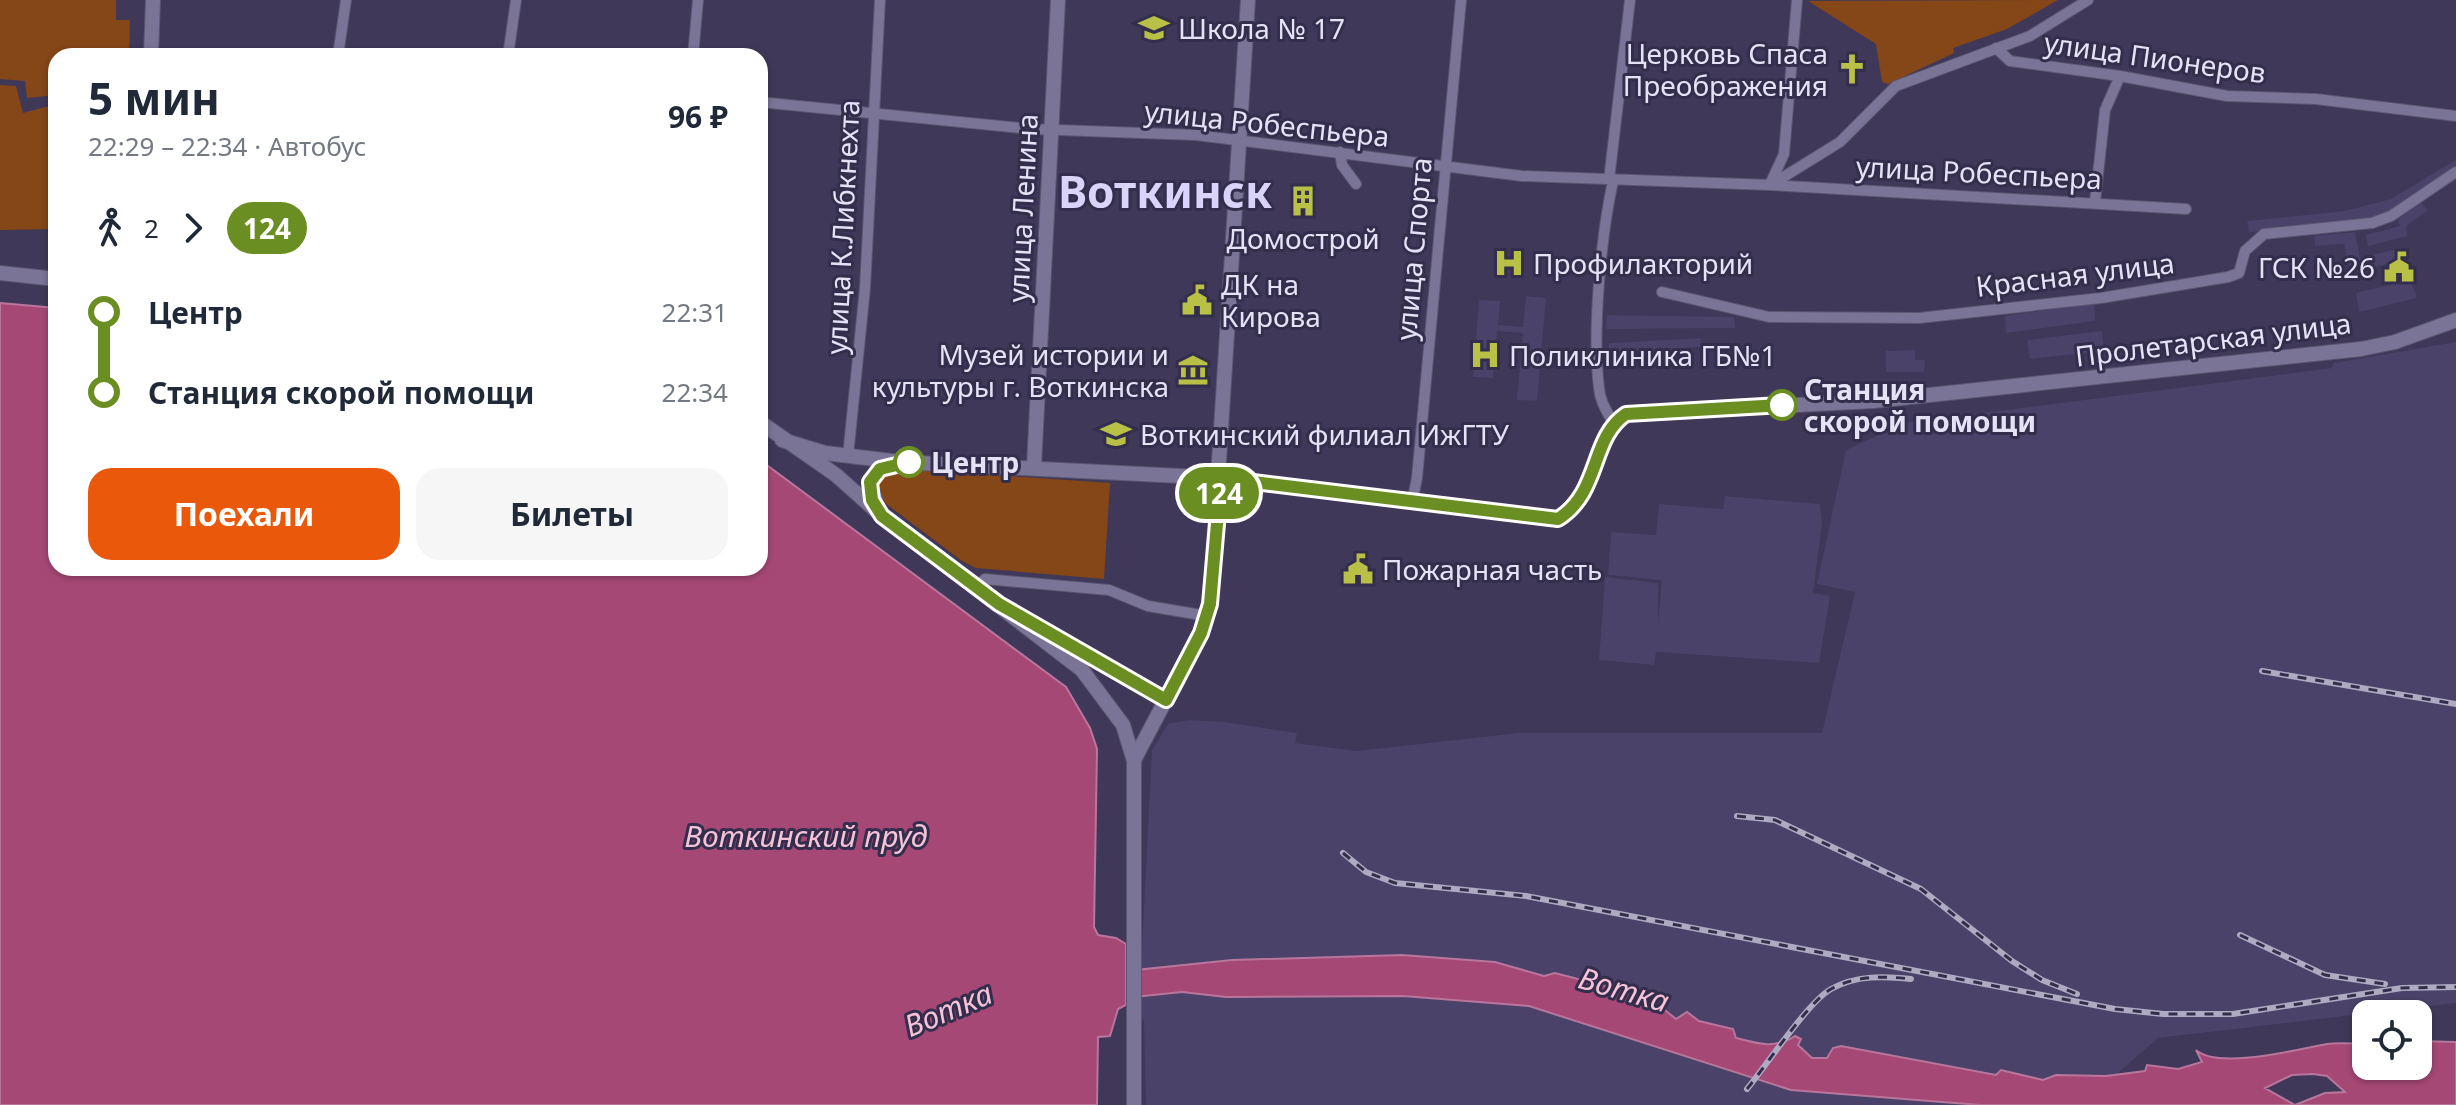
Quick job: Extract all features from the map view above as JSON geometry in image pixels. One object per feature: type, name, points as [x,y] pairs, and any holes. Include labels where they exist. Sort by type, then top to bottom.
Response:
[{"type":"main road","points":[[151,48],[153,0]]},
{"type":"main road","name":"улица Ленина","points":[[1034,466],[1058,0]]},
{"type":"main road","points":[[1134,761],[1207,616],[1213,584],[1248,0]]},
{"type":"main road","points":[[0,273],[48,278]]},
{"type":"main road","name":"Пролетарская улица","points":[[1613,423],[1630,413],[1873,401],[2361,349],[2407,339],[2456,320]]},
{"type":"main road","points":[[782,440],[848,456],[900,462],[1034,466],[1221,478],[1558,519],[1574,509],[1585,494],[1613,423]]},
{"type":"main road","points":[[768,429],[836,475],[882,516],[1008,610],[1094,682],[1123,725],[1134,761],[1134,1105]]},
{"type":"main road","points":[[882,516],[872,500],[870,482],[880,469],[900,462]]},
{"type":"main road","points":[[1008,610],[1166,700]]},
{"type":"street","points":[[339,48],[346,0]]},
{"type":"street","points":[[509,48],[516,0]]},
{"type":"street","points":[[694,48],[698,0]]},
{"type":"street","name":"улица К.Либкнехта","points":[[848,456],[865,288],[880,0]]},
{"type":"street","name":"улица Спорта","points":[[1412,502],[1417,478],[1461,0]]},
{"type":"street","points":[[1613,423],[1598,388],[1599,308],[1606,212],[1630,0]]},
{"type":"street","points":[[1770,185],[1784,154],[1797,0]]},
{"type":"street","name":"улица Робеспьера","points":[[1770,185],[1840,142],[1896,86],[2030,36],[2088,0]]},
{"type":"street","name":"улица Пионеров","points":[[1996,48],[2010,61],[2120,76],[2227,96],[2316,99],[2456,116]]},
{"type":"street","points":[[2095,202],[2105,110],[2120,76]]},
{"type":"street","name":"улица Робеспьера","points":[[768,103],[1052,130],[1239,140],[1445,168],[1611,181],[1770,185],[2186,209]]},
{"type":"street","points":[[1340,152],[1342,165],[1356,184]]},
{"type":"street","name":"Красная улица","points":[[1662,292],[1769,317],[1855,320],[1919,318],[2101,298],[2239,273],[2245,251],[2253,240],[2264,234],[2372,223],[2391,216],[2456,172]]},
{"type":"street","points":[[976,587],[985,579],[1020,579],[1109,590],[1148,606],[1207,616]]},
{"type":"shaded area","points":[[0,0],[116,0],[116,20],[130,20],[129,48],[48,48],[48,96],[27,98],[25,81],[0,79]]},
{"type":"shaded area","points":[[2058,0],[2007,29],[1953,48],[1954,53],[1888,84],[1882,82],[1876,44],[1808,1]]},
{"type":"shaded area","points":[[0,85],[16,86],[23,113],[48,106],[48,229],[0,230]]},
{"type":"shaded area","name":"ГСК №26","points":[[2456,160],[2456,169],[2396,208],[2369,220],[2278,226],[2249,233],[2247,221],[2345,211],[2391,199]]},
{"type":"shaded area","name":"ГСК №26","points":[[2420,202],[2428,210],[2406,226],[2407,236],[2368,246],[2366,235],[2400,226],[2398,219]]},
{"type":"shaded area","name":"ГСК №26","points":[[2355,232],[2360,258],[2402,248],[2403,259],[2351,274],[2344,244],[2315,246],[2314,236]]},
{"type":"shaded area","name":"ГСК №26","points":[[2410,280],[2417,298],[2359,312],[2356,293]]},
{"type":"shaded area","name":"Поликлиника ГБ№1","points":[[1526,296],[1546,298],[1537,401],[1517,400],[1523,333],[1497,331],[1493,378],[1473,377],[1479,300],[1500,301],[1498,325],[1523,327]]},
{"type":"shaded area","points":[[2094,303],[2095,321],[2006,333],[2005,316]]},
{"type":"shaded area","points":[[1607,315],[1734,317],[1735,328],[1606,329]]},
{"type":"shaded area","points":[[2102,331],[2104,351],[2030,359],[2027,340]]},
{"type":"shaded area","points":[[1701,338],[1700,347],[1609,352],[1609,343]]},
{"type":"shaded area","points":[[2456,342],[2456,1003],[2432,1006],[2432,1000],[2352,1000],[2352,1015],[2158,1038],[2119,1072],[2117,1105],[1146,1105],[1144,1021],[1136,1010],[1136,964],[1142,947],[1152,750],[1168,724],[1189,720],[1225,722],[1297,733],[1295,743],[1357,751],[1519,733],[1822,733],[1855,592],[1817,584],[1846,450],[1905,423],[2332,368],[2334,363]]},
{"type":"shaded area","points":[[1915,350],[1915,360],[1925,360],[1924,372],[1886,372],[1886,351]]},
{"type":"shaded area","points":[[892,468],[1110,483],[1104,579],[976,568],[962,561],[881,500],[875,478]]},
{"type":"shaded area","points":[[1725,496],[1820,504],[1822,523],[1813,593],[1830,596],[1819,663],[1656,652],[1654,665],[1599,660],[1605,577],[1658,583],[1658,623],[1662,580],[1608,575],[1611,532],[1656,535],[1659,504],[1723,509]]},
{"type":"water","name":"Воткинский пруд","points":[[0,303],[48,307],[48,576],[768,576],[768,466],[1066,687],[1090,728],[1097,749],[1094,927],[1098,935],[1116,938],[1126,944],[1126,1005],[1118,1009],[1110,1036],[1098,1037],[1097,1105],[0,1105]]},
{"type":"water","points":[[1402,955],[1495,962],[1544,976],[1555,973],[1624,991],[1649,1005],[1661,1007],[1676,1019],[1687,1012],[1699,1021],[1733,1029],[1736,1038],[1744,1040],[1774,1044],[1795,1036],[1801,1039],[1798,1045],[1812,1058],[1827,1058],[1833,1048],[1841,1046],[1996,1075],[2001,1070],[2043,1080],[2056,1075],[2106,1076],[2145,1071],[2147,1065],[2178,1069],[2202,1062],[2196,1050],[2207,1056],[2240,1058],[2337,1043],[2352,1044],[2352,1080],[2432,1080],[2432,1041],[2456,1042],[2456,1105],[2295,1105],[1980,1105],[1791,1090],[1529,1006],[1403,996],[1226,997],[1182,992],[1135,997],[1136,970],[1232,960]],"holes":[[[2313,1074],[2327,1076],[2345,1092],[2325,1093],[2295,1105],[2265,1088],[2292,1075]]]},
{"type":"railway","points":[[2262,671],[2456,704]]},
{"type":"railway","points":[[1737,816],[1775,820],[1921,889],[2012,961],[2042,980],[2077,994]]},
{"type":"railway","points":[[1343,853],[1366,872],[1395,883],[1526,896],[2115,1009],[2163,1014],[2233,1014],[2402,988],[2456,987]]},
{"type":"railway","points":[[2240,935],[2325,975],[2385,984]]},
{"type":"railway","points":[[1747,1089],[1799,1020],[1831,989],[1850,981],[1870,978],[1911,979]]},
{"type":"bus line","name":"124","points":[[909,462],[900,462],[874,474],[870,482],[872,500],[882,516],[999,604],[1166,700],[1201,633],[1210,604],[1221,478],[1558,519],[1574,509],[1585,494],[1613,423],[1626,414],[1782,405]]},
{"type":"place","name":"Школа № 17","points":[[1154,28]]},
{"type":"place","name":"Церковь Спаса Преображения","points":[[1852,69]]},
{"type":"place","name":"Домострой","points":[[1303,201]]},
{"type":"place","name":"Профилакторий","points":[[1509,263]]},
{"type":"place","name":"ГСК №26","points":[[2399,267]]},
{"type":"place","name":"ДК на Кирова","points":[[1197,300]]},
{"type":"place","name":"Поликлиника ГБ№1","points":[[1485,355]]},
{"type":"place","name":"Музей истории и культуры г. Воткинска","points":[[1193,370]]},
{"type":"place","name":"Станция скорой помощи","points":[[1782,405]]},
{"type":"place","name":"Воткинский филиал ИжГТУ","points":[[1116,434]]},
{"type":"place","name":"Центр","points":[[909,462]]},
{"type":"place","name":"Пожарная часть","points":[[1358,569]]},
{"type":"district","name":"Воткинск","points":[[1165,191]]},
{"type":"water label","name":"Вотка","points":[[1624,989]]},
{"type":"water label","name":"Вотка","points":[[948,1009]]}]
